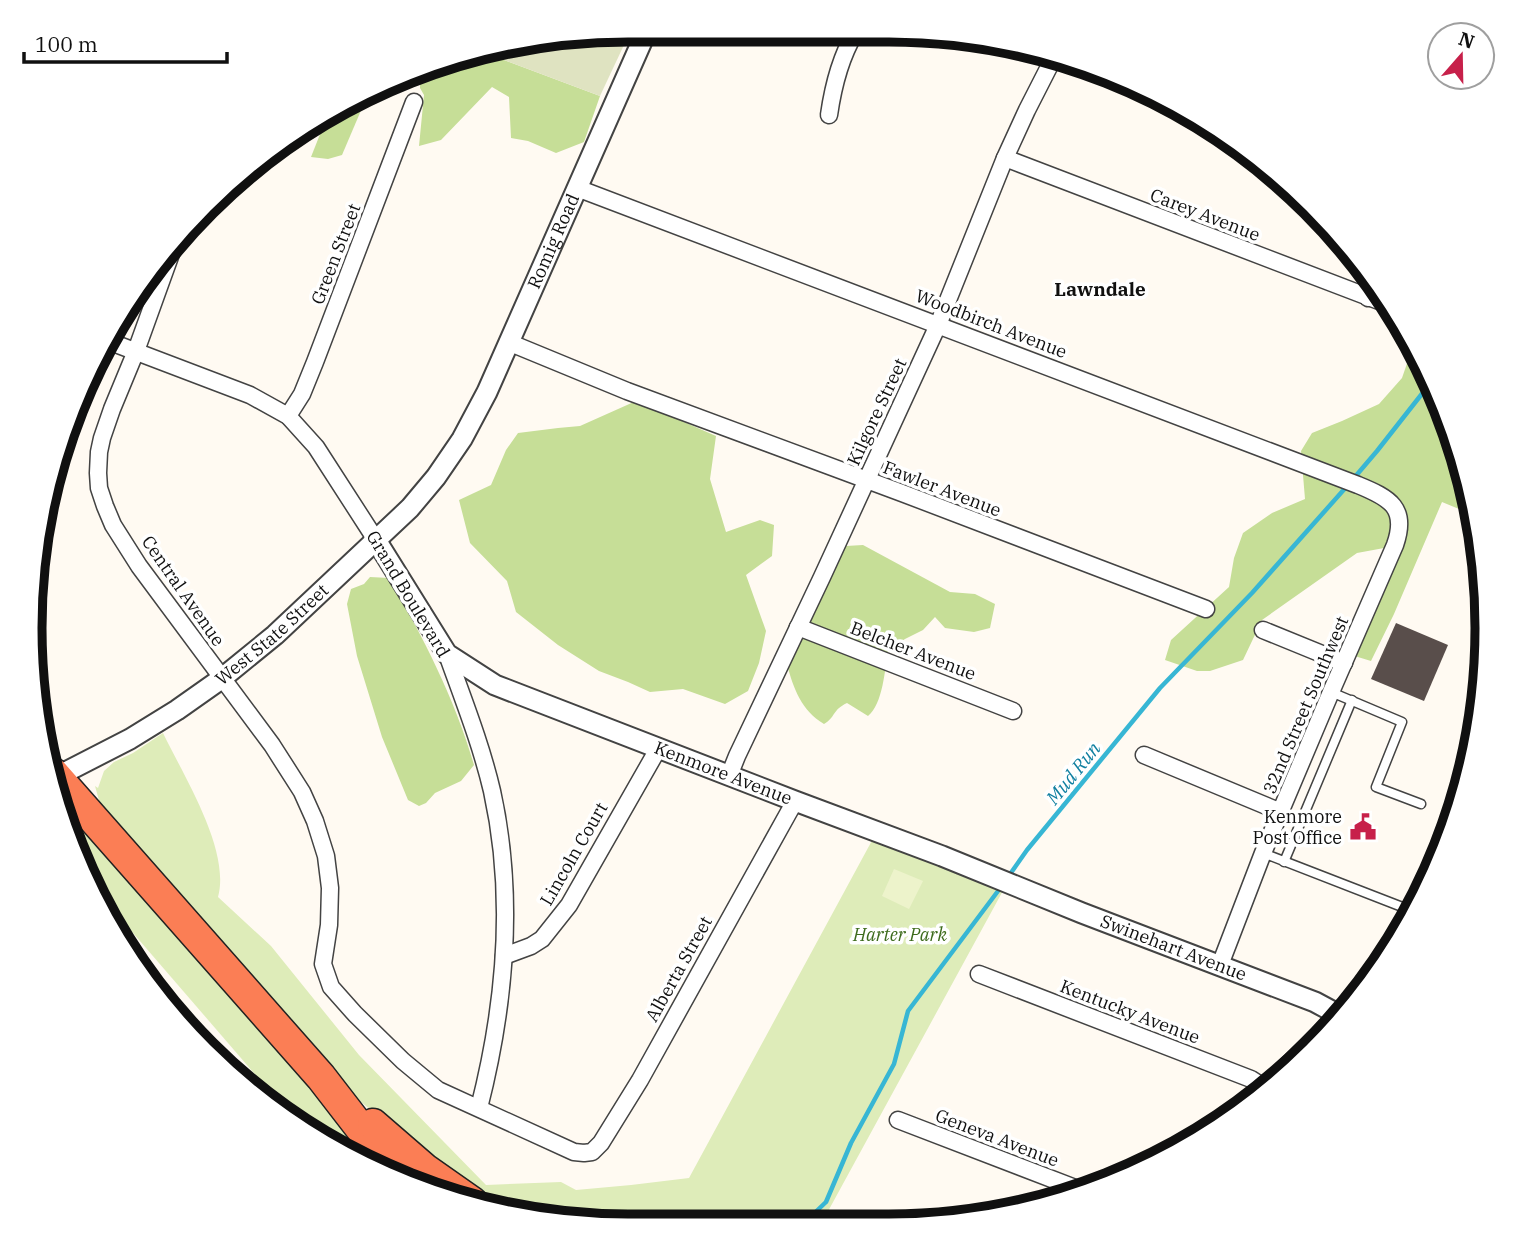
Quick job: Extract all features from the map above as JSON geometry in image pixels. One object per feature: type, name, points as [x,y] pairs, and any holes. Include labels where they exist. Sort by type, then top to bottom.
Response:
[{"type":"highway","points":[[64,786],[321,1077],[386,1161]]},
{"type":"highway","points":[[321,1077],[425,1169],[449,1186]]},
{"type":"street","name":"Romig Road","points":[[455,449],[477,411],[642,42]]},
{"type":"street","points":[[829,115],[833,91],[849,42]]},
{"type":"street","name":"Kilgore Street","points":[[729,776],[938,326],[1005,158],[1050,65]]},
{"type":"street","name":"Green Street","points":[[288,416],[302,394],[316,362],[414,102]]},
{"type":"street","name":"Carey Avenue","points":[[1005,158],[1375,300]]},
{"type":"street","name":"Woodbirch Avenue","points":[[577,188],[1335,476],[1378,493],[1388,501]]},
{"type":"street","name":"Central Avenue","points":[[166,268],[102,438],[98,462],[99,488],[113,525],[139,566],[272,745],[302,792],[326,856],[330,888],[329,925],[323,964],[331,987],[403,1061],[438,1090],[574,1152],[592,1152]]},
{"type":"street","points":[[1368,298],[1370,293]]},
{"type":"street","name":"Fawler Avenue","points":[[508,342],[627,391],[1206,610]]},
{"type":"street","name":"Grand Boulevard","points":[[116,344],[250,395],[288,416],[316,447],[447,654],[481,749],[498,827],[503,874],[504,956],[494,1035],[480,1108]]},
{"type":"street","name":"West State Street","points":[[60,773],[130,739],[177,710],[275,635],[410,508],[455,449]]},
{"type":"street","name":"32nd Street Southwest","points":[[1220,965],[1263,853],[1400,533],[1399,517],[1388,501]]},
{"type":"street","name":"Belcher Avenue","points":[[798,627],[1013,711]]},
{"type":"street","points":[[1263,630],[1344,663]]},
{"type":"street","name":"Kenmore Avenue","points":[[447,654],[495,685],[1003,880]]},
{"type":"street","name":"Lincoln Court","points":[[504,956],[542,939],[562,915],[658,748]]},
{"type":"street","points":[[1144,755],[1281,812]]},
{"type":"street","name":"Alberta Street","points":[[592,1152],[601,1143],[640,1080],[794,801]]},
{"type":"street","name":"Swinehart Avenue","points":[[1003,880],[1315,1002],[1332,1012]]},
{"type":"street","name":"Kentucky Avenue","points":[[979,974],[1258,1083]]},
{"type":"street","name":"Geneva Avenue","points":[[898,1120],[1069,1186]]},
{"type":"lane","points":[[1331,692],[1402,722],[1376,787],[1421,804]]},
{"type":"lane","points":[[1284,862],[1352,700]]},
{"type":"lane","points":[[1263,853],[1404,908]]},
{"type":"green space","points":[[625,42],[600,96],[496,57],[552,47]]},
{"type":"green space","points":[[496,57],[600,96],[584,142],[556,153],[528,141],[511,138],[509,97],[492,87],[441,140],[419,146],[424,95],[420,81]]},
{"type":"green space","points":[[363,105],[342,155],[328,159],[311,157],[322,129]]},
{"type":"green space","points":[[1409,358],[1444,440],[1463,511],[1442,502],[1371,661],[1348,654],[1395,546],[1357,553],[1262,620],[1243,660],[1210,671],[1197,671],[1165,660],[1171,640],[1229,587],[1234,558],[1243,533],[1272,513],[1305,499],[1301,451],[1312,433],[1379,404],[1402,378]]},
{"type":"green space","points":[[636,401],[716,436],[710,479],[726,532],[760,520],[774,525],[772,556],[746,575],[766,631],[759,663],[748,691],[725,704],[683,689],[650,692],[599,671],[558,645],[516,612],[507,581],[470,543],[459,500],[491,485],[506,450],[518,433],[580,426]]},
{"type":"green space","points":[[863,545],[950,592],[975,594],[995,604],[990,628],[974,632],[945,628],[935,617],[923,630],[888,650],[880,695],[868,716],[847,703],[824,724],[804,706],[787,665],[846,546]]},
{"type":"green space","points":[[370,577],[389,578],[402,600],[448,692],[474,765],[461,781],[435,793],[419,806],[408,800],[382,737],[357,656],[347,604],[351,589],[364,584]]},
{"type":"green space","name":"Harter Park","points":[[163,733],[193,791],[212,836],[218,857],[218,897],[271,946],[359,1055],[486,1185],[561,1182],[576,1190],[689,1178],[875,835],[1005,887],[827,1214],[628,1214],[552,1209],[482,1195],[437,1166],[360,1101],[242,973],[100,804],[95,786],[98,788],[104,771],[114,762]]},
{"type":"green space","points":[[72,814],[369,1154],[302,1115],[266,1087],[118,916],[102,887]]},
{"type":"green space","points":[[894,869],[923,881],[909,909],[882,896]]},
{"type":"building","points":[[1396,623],[1448,645],[1424,701],[1371,679]]},
{"type":"waterway","name":"Mud Run","points":[[1354,478],[1424,391]]},
{"type":"waterway","name":"Mud Run","points":[[1008,877],[1027,850],[1160,688],[1252,593],[1348,485]]},
{"type":"waterway","name":"Mud Run","points":[[814,1214],[826,1202],[851,1143],[894,1064],[908,1011],[1001,887]]},
{"type":"place","name":"Kenmore Post Office","points":[[1363,827]]},
{"type":"district","name":"Lawndale","points":[[1100,289]]}]
